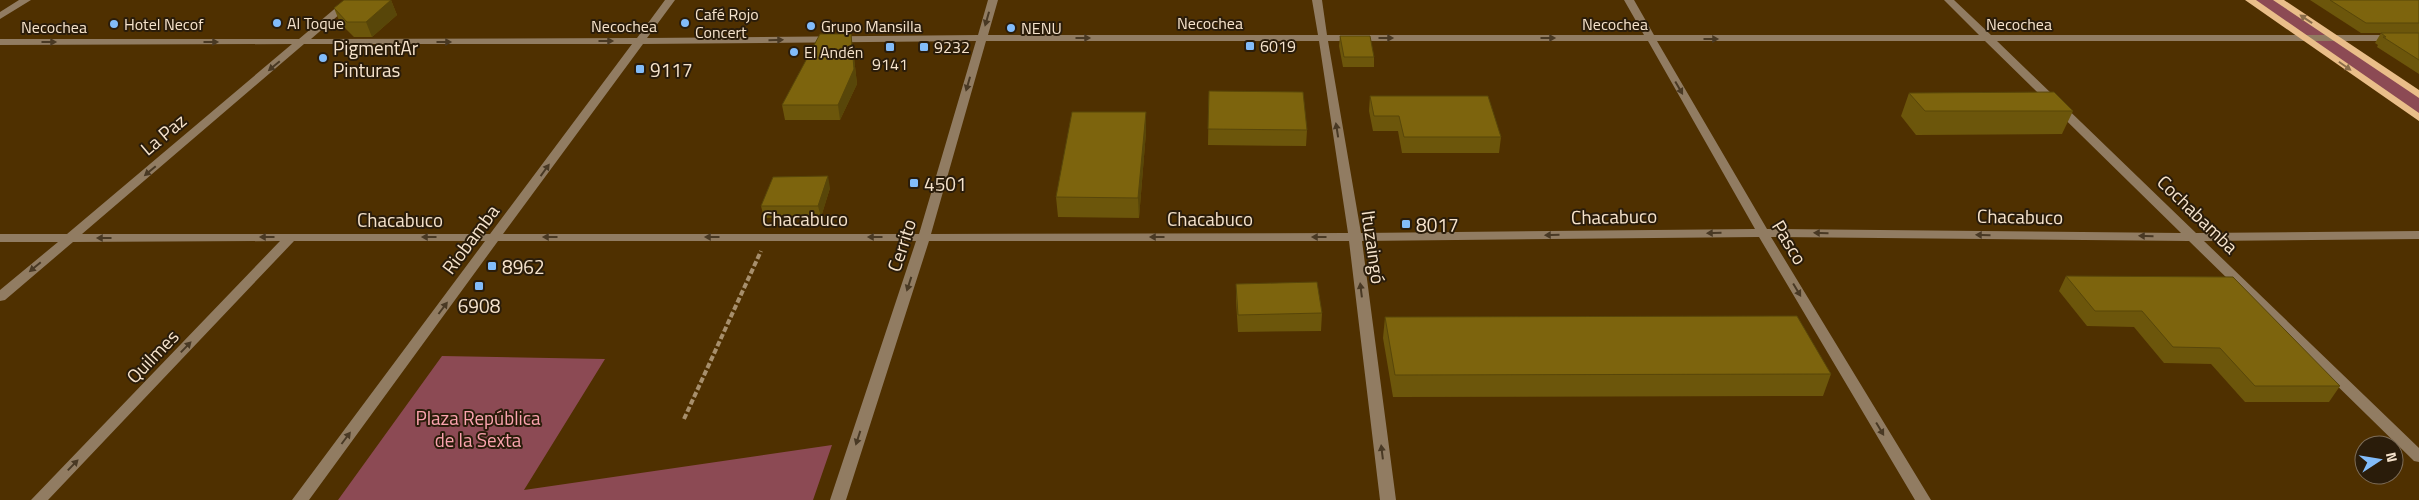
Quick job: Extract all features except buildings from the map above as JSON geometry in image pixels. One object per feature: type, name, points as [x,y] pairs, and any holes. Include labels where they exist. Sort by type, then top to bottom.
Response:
[{"type":"main road","points":[[2250,0],[2419,118]]},
{"type":"main road","points":[[2278,0],[2419,95]]},
{"type":"street","points":[[0,16],[26,0]]},
{"type":"street","name":"La Paz","points":[[0,297],[351,0]]},
{"type":"street","name":"Riobamba","points":[[300,500],[670,0]]},
{"type":"street","name":"Cerrito","points":[[838,500],[924,237],[993,0]]},
{"type":"street","name":"Ituzaingó","points":[[1317,0],[1355,237],[1388,500]]},
{"type":"street","name":"Pasco","points":[[1629,0],[1763,233],[1923,500]]},
{"type":"street","name":"Cochabamba","points":[[1949,0],[2195,237],[2419,457]]},
{"type":"street","name":"Necochea","points":[[0,42],[640,41],[982,38],[2419,38]]},
{"type":"street","name":"Chacabuco","points":[[0,238],[1355,237],[1763,233],[2195,237],[2419,235]]},
{"type":"street","name":"Quilmes","points":[[39,500],[291,238]]},
{"type":"path","points":[[684,419],[768,237]]},
{"type":"green space","points":[[2250,0],[2278,0],[2419,95],[2419,118]]},
{"type":"green space","name":"Plaza República de la Sexta","points":[[442,356],[605,359],[524,490],[832,445],[813,500],[338,500]]},
{"type":"place","name":"Al Toque","points":[[277,23]]},
{"type":"place","name":"Café Rojo Concert","points":[[685,23]]},
{"type":"place","name":"Hotel Necof","points":[[114,24]]},
{"type":"place","name":"Grupo Mansilla","points":[[811,26]]},
{"type":"place","name":"NENU","points":[[1011,28]]},
{"type":"place","name":"6019","points":[[1250,46]]},
{"type":"place","name":"9141","points":[[890,47]]},
{"type":"place","name":"9232","points":[[924,47]]},
{"type":"place","name":"El Andén","points":[[794,52]]},
{"type":"place","name":"PigmentAr Pinturas","points":[[323,58]]},
{"type":"place","name":"9117","points":[[640,69]]},
{"type":"place","name":"4501","points":[[914,183]]},
{"type":"place","name":"8017","points":[[1406,224]]},
{"type":"place","name":"8962","points":[[492,266]]},
{"type":"place","name":"6908","points":[[479,286]]}]
